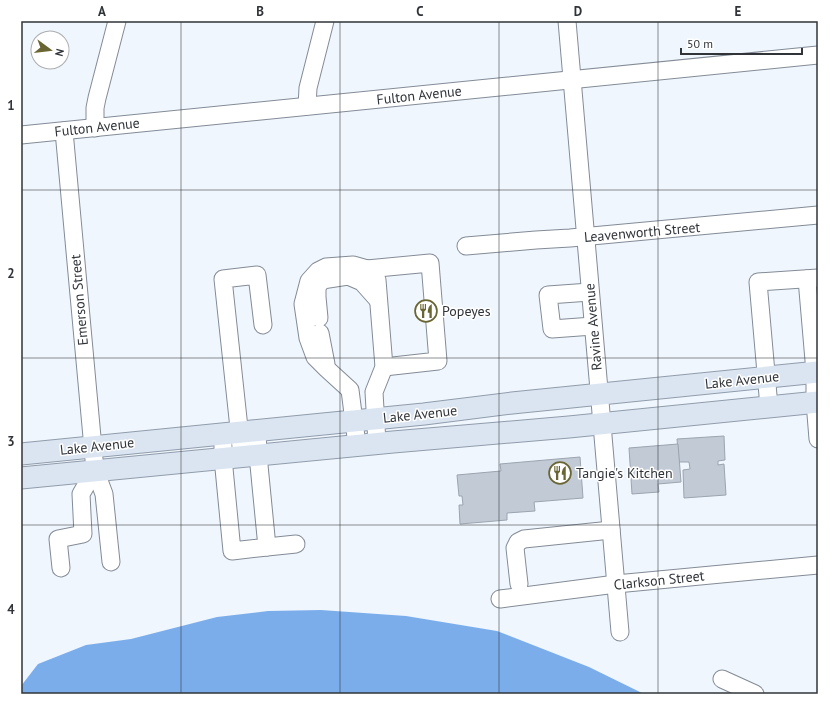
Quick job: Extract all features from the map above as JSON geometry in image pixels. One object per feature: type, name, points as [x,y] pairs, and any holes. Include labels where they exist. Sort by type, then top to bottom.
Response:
[{"type":"main road","name":"Lake Avenue","points":[[21,454],[354,421],[817,372]]},
{"type":"main road","name":"Lake Avenue","points":[[21,478],[816,402]]},
{"type":"street","points":[[95,128],[94,113],[97,98],[117,21]]},
{"type":"street","points":[[307,106],[309,83],[325,21]]},
{"type":"street","name":"Ravine Avenue","points":[[567,21],[620,632]]},
{"type":"street","name":"Fulton Avenue","points":[[21,135],[818,55]]},
{"type":"street","name":"Emerson Street","points":[[64,131],[92,447],[95,470],[104,494],[111,562]]},
{"type":"street","name":"Leavenworth Street","points":[[466,246],[586,237],[818,215]]},
{"type":"street","points":[[357,445],[350,390],[315,357],[308,338],[303,304],[309,281],[318,270],[326,267],[353,265],[367,269],[430,263],[438,361],[384,367]]},
{"type":"street","points":[[367,269],[377,280],[384,367],[374,392],[377,443]]},
{"type":"street","points":[[262,325],[257,275],[223,279],[240,432],[241,456],[232,551],[296,544]]},
{"type":"street","points":[[327,369],[320,326],[317,286],[322,280],[348,276],[362,282],[378,300]]},
{"type":"street","points":[[769,406],[758,282],[812,278],[817,372],[816,402],[818,439]]},
{"type":"street","points":[[590,292],[548,295],[552,329],[593,326]]},
{"type":"street","points":[[240,432],[241,456],[267,547]]},
{"type":"street","points":[[61,568],[58,539],[83,534],[81,494],[95,470]]},
{"type":"street","points":[[518,584],[515,548],[518,542],[524,539],[611,530]]},
{"type":"street","name":"Clarkson Street","points":[[500,599],[616,584],[818,565]]},
{"type":"street","points":[[722,679],[755,694]]},
{"type":"water","points":[[321,610],[406,616],[497,631],[589,667],[644,694],[21,694],[21,686],[38,664],[86,645],[131,639],[217,617],[268,611]]},
{"type":"building","points":[[724,436],[725,460],[718,461],[718,465],[724,464],[726,495],[684,498],[683,470],[690,469],[689,462],[679,462],[677,439]]},
{"type":"building","points":[[678,444],[681,482],[658,484],[659,492],[632,494],[629,448]]},
{"type":"building","points":[[580,457],[583,498],[534,502],[535,511],[507,513],[507,520],[460,524],[459,505],[463,505],[462,496],[459,496],[457,475],[501,471],[500,464]]},
{"type":"place","name":"Popeyes","points":[[426,311]]},
{"type":"place","name":"Tangie's Kitchen","points":[[560,473]]}]
